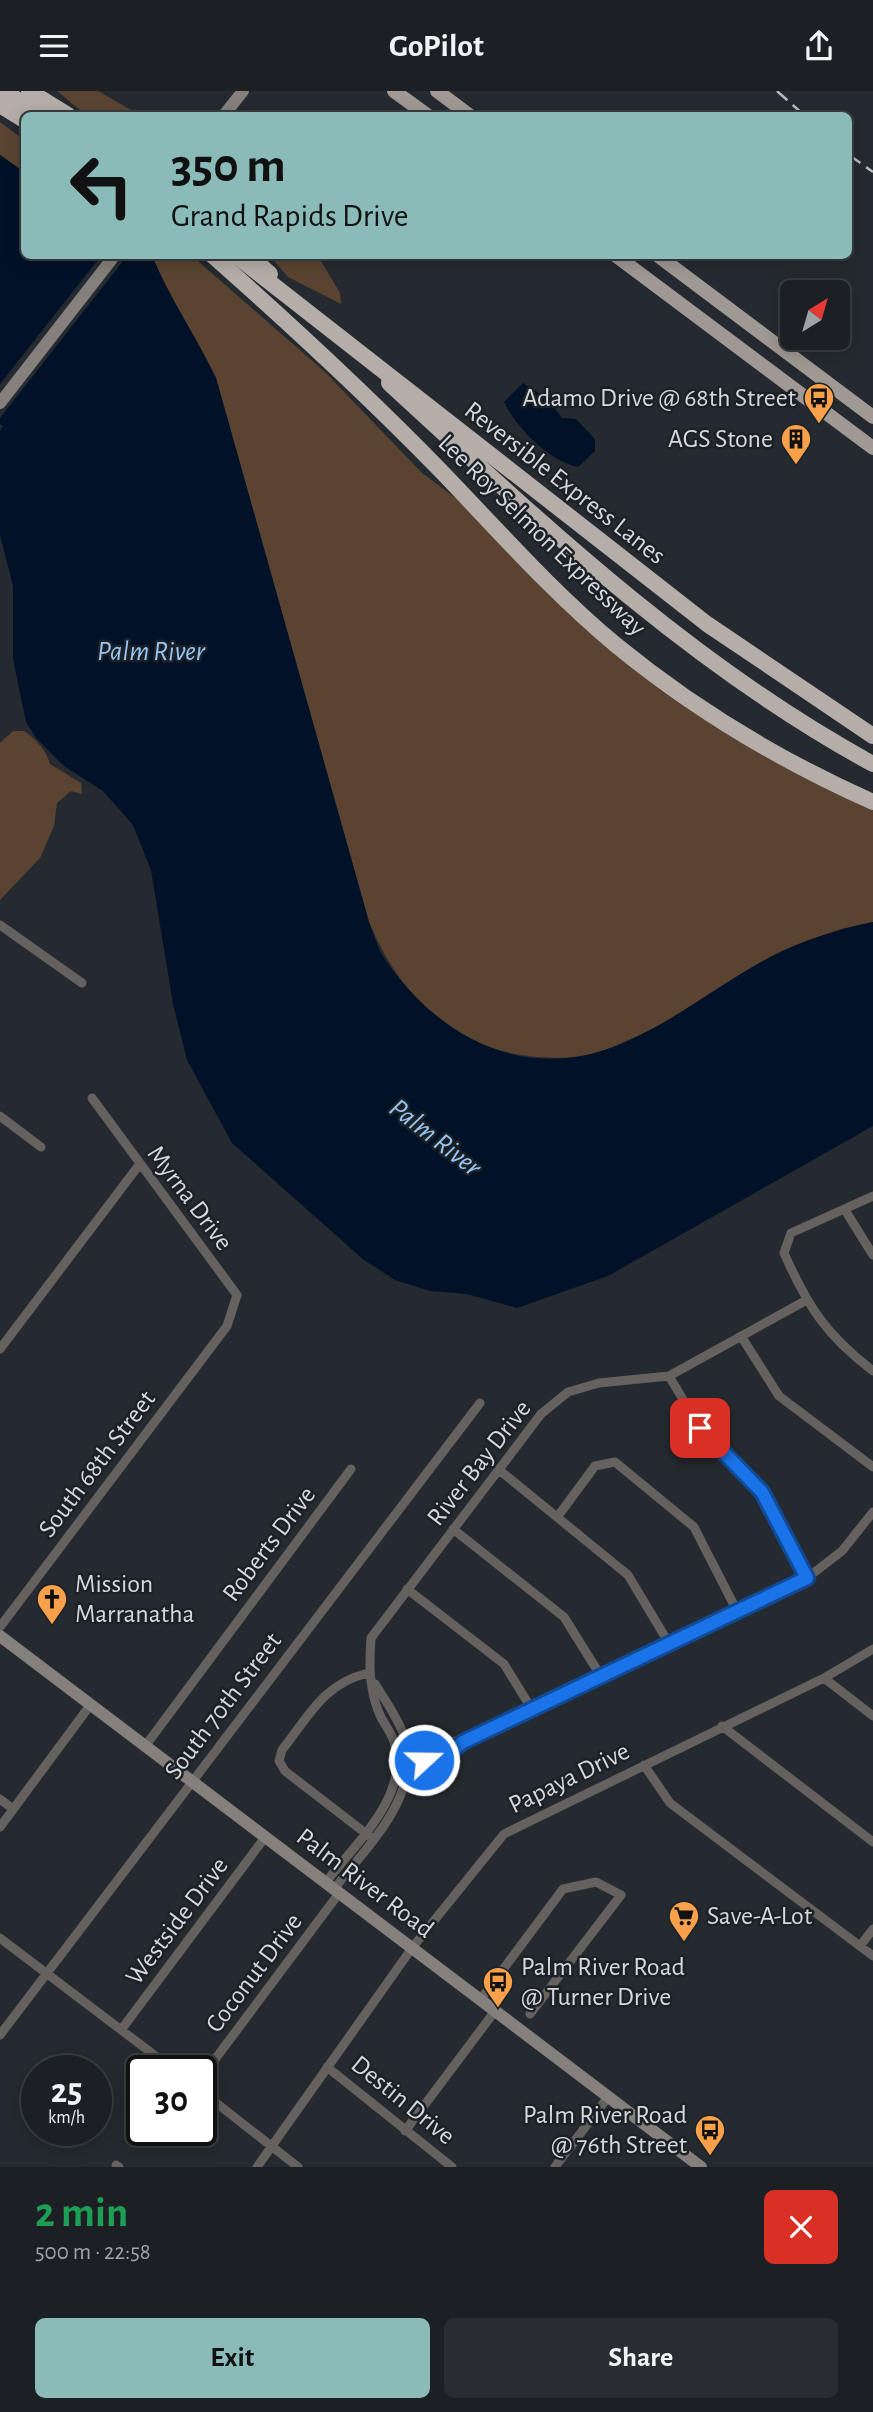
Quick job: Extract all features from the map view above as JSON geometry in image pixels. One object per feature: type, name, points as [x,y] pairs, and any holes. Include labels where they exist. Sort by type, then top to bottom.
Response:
[{"type":"highway","points":[[3,91],[38,112]]},
{"type":"highway","points":[[29,91],[63,112]]},
{"type":"highway","points":[[0,105],[21,118]]},
{"type":"highway","name":"Lee Roy Selmon Expressway","points":[[216,259],[384,414],[552,586],[614,643],[737,731],[803,769],[873,803]]},
{"type":"highway","name":"Reversible Express Lanes","points":[[240,259],[707,624],[873,736]]},
{"type":"highway","name":"Lee Roy Selmon Expressway","points":[[253,259],[526,511],[588,563],[751,688],[873,764]]},
{"type":"main road","points":[[394,91],[423,112]]},
{"type":"main road","points":[[437,91],[465,112]]},
{"type":"main road","points":[[620,259],[873,448]]},
{"type":"main road","points":[[662,259],[873,417]]},
{"type":"main road","points":[[714,329],[729,310]]},
{"type":"street","points":[[226,112],[243,91]]},
{"type":"street","points":[[0,403],[112,259]]},
{"type":"street","points":[[0,925],[82,983]]},
{"type":"street","name":"Myrna Drive","points":[[92,1098],[237,1295],[227,1326]]},
{"type":"street","points":[[0,1116],[41,1147]]},
{"type":"street","points":[[0,1349],[139,1165]]},
{"type":"street","points":[[873,1196],[791,1233],[784,1253],[805,1301],[840,1345],[873,1371]]},
{"type":"street","points":[[845,1210],[873,1255]]},
{"type":"street","name":"River Bay Drive","points":[[402,1757],[379,1713],[369,1673],[371,1638],[541,1414],[568,1392],[599,1383],[669,1376],[805,1301]]},
{"type":"street","name":"South 68th Street","points":[[0,1627],[227,1326]]},
{"type":"street","points":[[741,1336],[779,1396],[873,1468]]},
{"type":"street","points":[[669,1376],[700,1428],[762,1492],[807,1578]]},
{"type":"street","name":"South 70th Street","points":[[0,2035],[480,1403]]},
{"type":"street","points":[[558,1516],[596,1466],[615,1462],[694,1527],[738,1613]]},
{"type":"street","name":"Roberts Drive","points":[[146,1745],[351,1469]]},
{"type":"street","points":[[498,1469],[628,1575],[670,1646]]},
{"type":"street","points":[[333,1887],[369,1835],[386,1804],[402,1757],[450,1753],[463,1742],[670,1646],[807,1578],[842,1551],[873,1512]]},
{"type":"street","points":[[453,1529],[564,1617],[602,1678]]},
{"type":"street","points":[[407,1589],[504,1664],[533,1711]]},
{"type":"street","name":"Palm River Road","points":[[0,1636],[701,2167]]},
{"type":"street","name":"Papaya Drive","points":[[257,2167],[412,1948],[504,1834],[824,1678],[873,1649]]},
{"type":"street","points":[[369,1673],[350,1678],[326,1693],[282,1750],[279,1761],[285,1771],[369,1835]]},
{"type":"street","points":[[824,1678],[873,1716]]},
{"type":"street","points":[[0,1827],[91,1704]]},
{"type":"street","points":[[722,1726],[873,1842]]},
{"type":"street","points":[[644,1765],[670,1803],[873,1956]]},
{"type":"street","points":[[0,1799],[13,1809]]},
{"type":"street","name":"Westside Drive","points":[[121,2030],[266,1836]]},
{"type":"street","points":[[481,2000],[563,1889],[596,1882],[621,1895],[530,2014]]},
{"type":"street","name":"Coconut Drive","points":[[217,2055],[333,1887]]},
{"type":"street","points":[[860,1946],[873,1929]]},
{"type":"street","points":[[0,1938],[154,2055]]},
{"type":"street","points":[[405,2131],[495,2011]]},
{"type":"street","name":"Destin Drive","points":[[327,2067],[452,2167]]},
{"type":"street","points":[[555,2167],[608,2097]]},
{"type":"street","points":[[217,2104],[298,2167]]},
{"type":"shaded area","points":[[57,91],[98,91],[135,112],[82,112]]},
{"type":"shaded area","points":[[0,122],[21,138],[21,170],[0,155]]},
{"type":"shaded area","points":[[153,259],[195,259],[325,372],[421,472],[466,506],[589,616],[678,685],[873,810],[873,922],[841,929],[646,1032],[588,1055],[551,1058],[507,1052],[456,1031],[434,1015],[397,973],[369,922],[216,378]]},
{"type":"shaded area","points":[[273,259],[320,259],[340,293],[341,304],[288,277]]},
{"type":"shaded area","points":[[13,731],[24,731],[32,737],[50,764],[81,783],[82,794],[71,791],[57,803],[54,826],[40,858],[0,900],[0,743]]},
{"type":"water","name":"Palm River","points":[[0,155],[21,170],[21,259],[153,259],[216,378],[369,922],[383,957],[409,990],[435,1014],[463,1034],[493,1049],[525,1057],[559,1059],[594,1053],[630,1040],[667,1021],[784,950],[821,936],[873,922],[873,1126],[608,1276],[517,1308],[467,1294],[430,1291],[395,1280],[364,1260],[232,1143],[187,1060],[173,1004],[151,870],[133,825],[103,791],[64,766],[36,738],[26,722],[13,659],[13,586],[0,535],[0,431],[3,426],[0,424]]},
{"type":"water","points":[[523,383],[548,399],[562,418],[576,419],[595,439],[595,451],[578,467],[567,464],[545,450],[525,432],[509,412],[504,402]]},
{"type":"pier","points":[[99,259],[125,259],[0,418],[0,384]]},
{"type":"railway","points":[[777,91],[801,112]]},
{"type":"railway","points":[[852,157],[873,172]]},
{"type":"place","name":"Adamo Drive @ 68th Street","points":[[819,425]]},
{"type":"place","name":"AGS Stone","points":[[796,466]]},
{"type":"place","name":"Mission Marranatha","points":[[52,1626]]},
{"type":"place","name":"Save-A-Lot","points":[[684,1943]]},
{"type":"place","name":"Palm River Road @ Turner Drive","points":[[498,2009]]},
{"type":"place","name":"Palm River Road @ 76th Street","points":[[710,2157]]},
{"type":"route","points":[[424,1760],[450,1753],[463,1742],[533,1711],[807,1578],[762,1492],[700,1428]]}]
